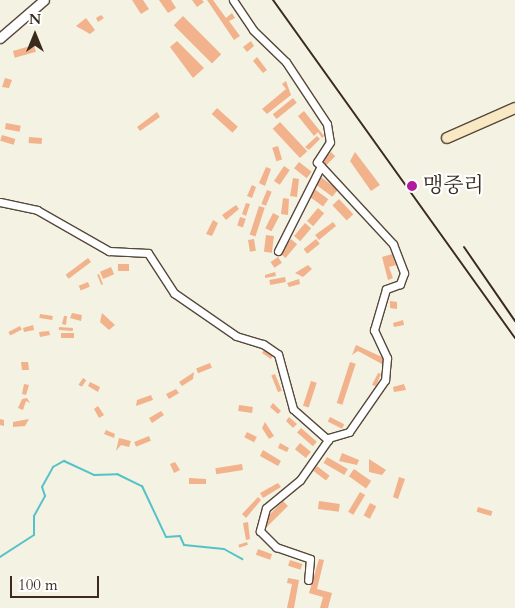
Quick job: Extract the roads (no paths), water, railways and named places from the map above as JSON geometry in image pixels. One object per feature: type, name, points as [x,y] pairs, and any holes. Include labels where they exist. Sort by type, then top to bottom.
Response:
[{"type":"main road","points":[[447,138],[515,108]]},
{"type":"street","points":[[0,38],[44,0]]},
{"type":"street","points":[[0,202],[38,210],[109,251],[148,253],[164,283],[174,293],[236,336],[275,350],[293,409],[328,438],[340,437],[353,428],[385,380],[387,358],[374,330],[386,289],[400,284],[404,273],[392,244],[320,166],[318,157],[331,137],[328,124],[286,62],[253,30],[233,0]]},
{"type":"street","points":[[278,251],[320,166]]},
{"type":"street","points":[[308,580],[312,560],[271,544],[260,532],[260,523],[266,508],[300,480],[328,438]]},
{"type":"waterway","points":[[0,557],[34,535],[34,516],[45,496],[42,487],[53,467],[64,461],[94,475],[117,474],[142,486],[166,537],[180,536],[184,545],[224,549],[242,559]]},
{"type":"railway","points":[[273,0],[515,338]]},
{"type":"railway","points":[[464,247],[515,321]]},
{"type":"place","name":"맹중리","points":[[412,186]]}]
